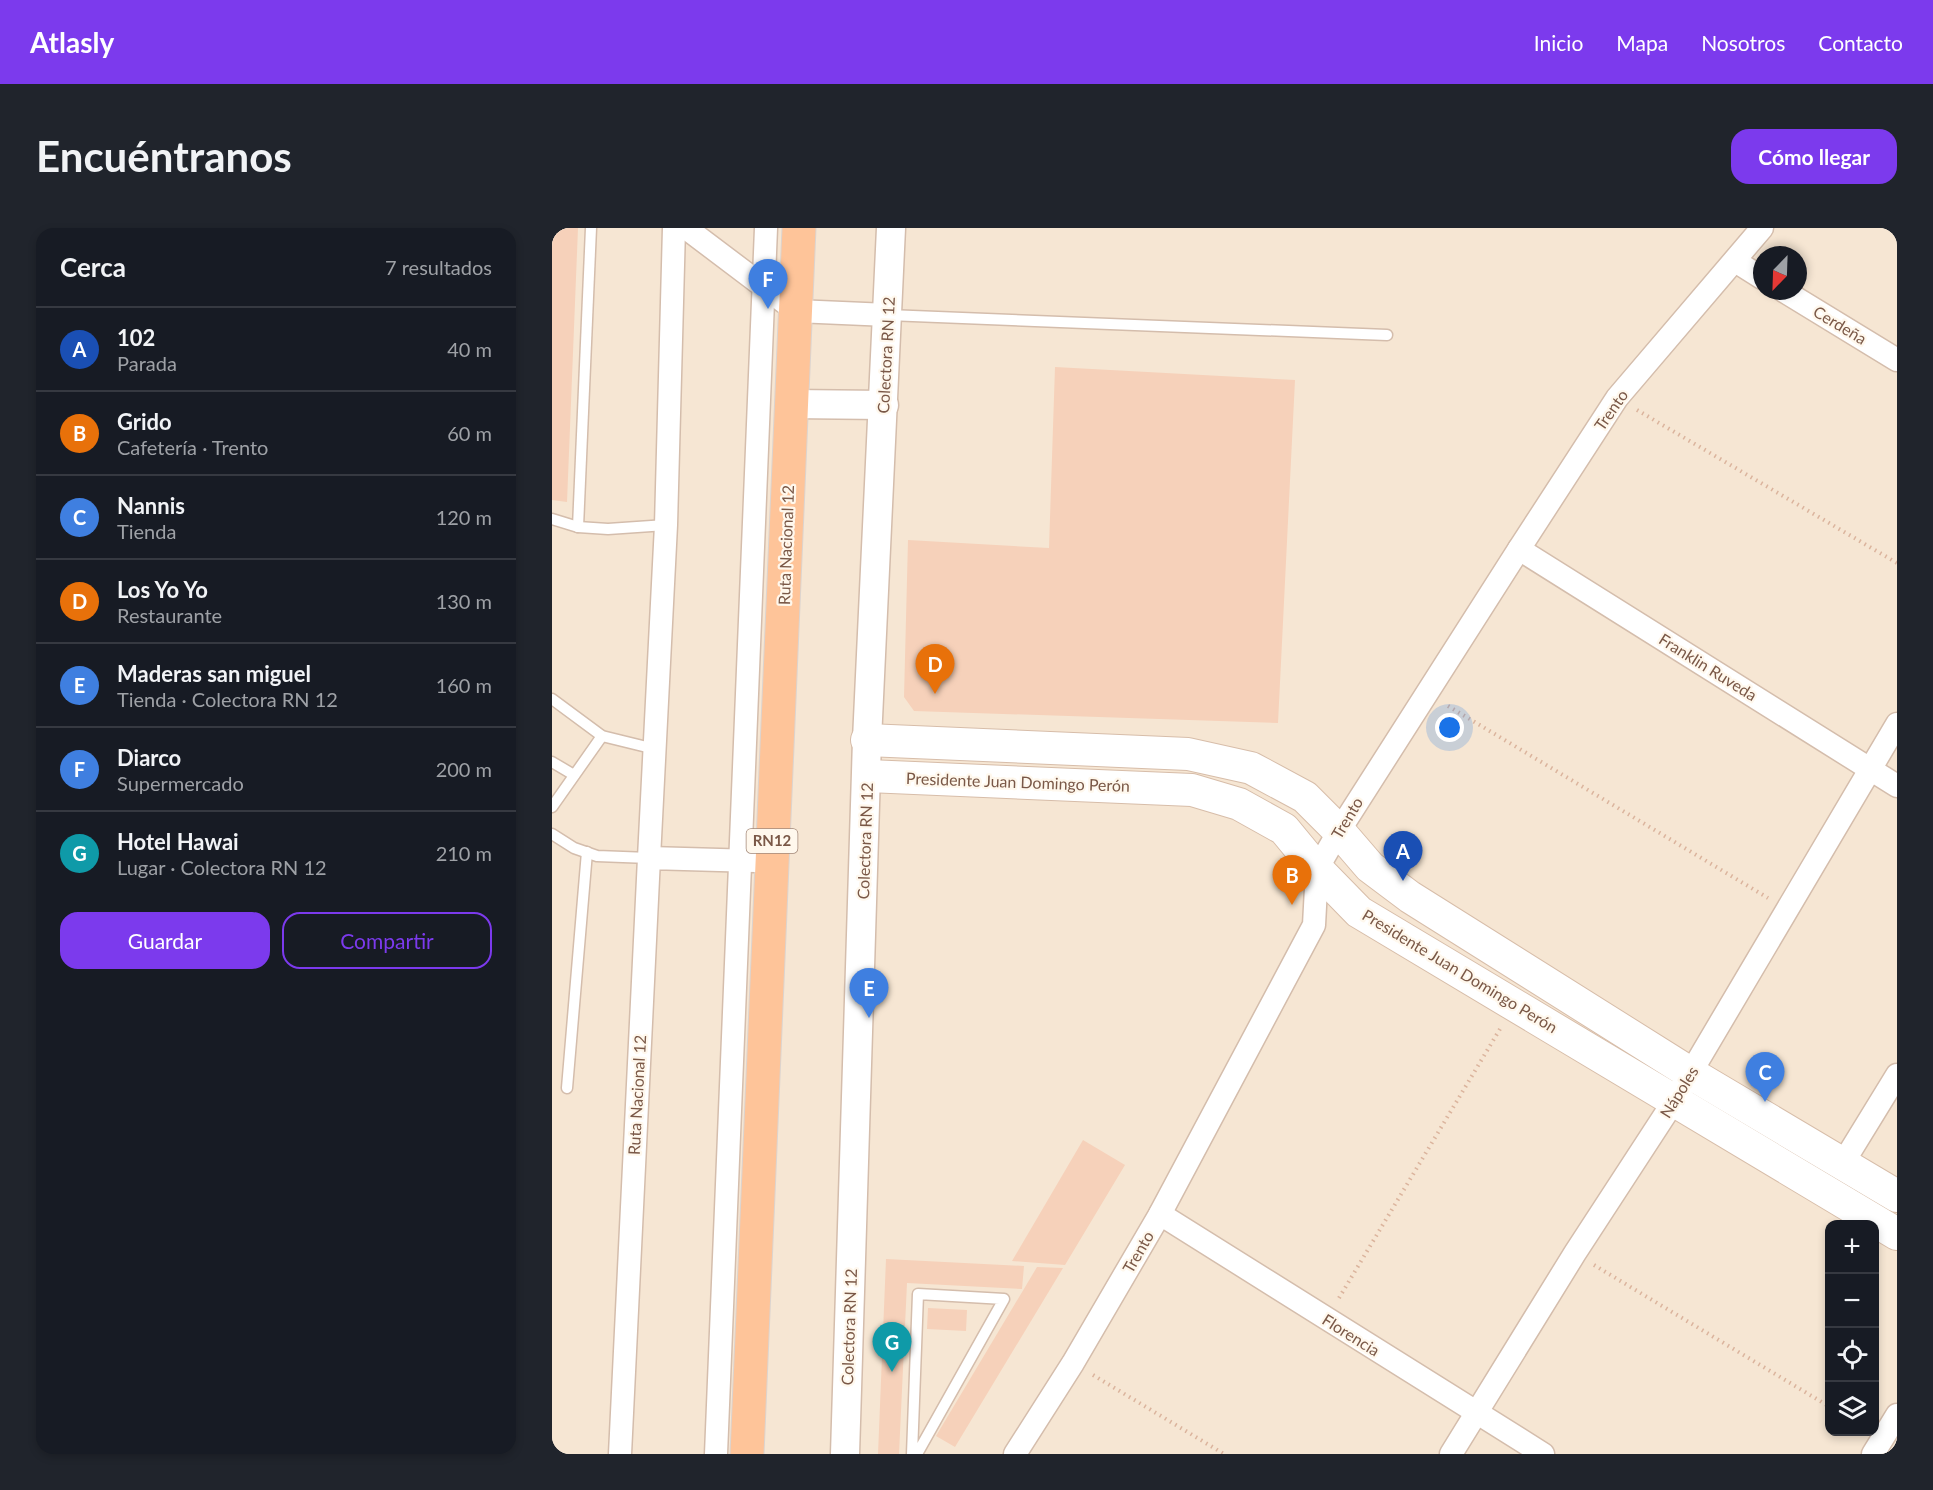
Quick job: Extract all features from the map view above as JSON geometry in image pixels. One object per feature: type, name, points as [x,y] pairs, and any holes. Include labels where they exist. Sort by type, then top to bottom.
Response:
[{"type":"highway","name":"Ruta Nacional 12","points":[[747,1454],[799,228]]},
{"type":"main road","name":"Presidente Juan Domingo Perón","points":[[867,740],[1188,754],[1251,768],[1305,797],[1370,867],[1410,897],[1690,1073],[1897,1196]]},
{"type":"main road","name":"Presidente Juan Domingo Perón","points":[[868,776],[1192,790],[1239,804],[1284,829],[1317,869],[1359,912],[1897,1234]]},
{"type":"street","name":"Ruta Nacional 12","points":[[620,1454],[666,525],[674,228]]},
{"type":"street","points":[[686,228],[796,311],[888,315]]},
{"type":"street","points":[[716,1454],[766,228]]},
{"type":"street","name":"Colectora RN 12","points":[[845,1454],[868,776],[867,740],[891,228]]},
{"type":"street","name":"Trento","points":[[1015,1454],[1073,1363],[1160,1214],[1314,925],[1317,869],[1339,831],[1617,398],[1762,228]]},
{"type":"street","points":[[1735,261],[1753,272]]},
{"type":"street","name":"Cerdeña","points":[[1799,300],[1897,360]]},
{"type":"street","points":[[792,404],[884,405]]},
{"type":"street","name":"Franklin Ruveda","points":[[1519,549],[1897,786]]},
{"type":"street","name":"Nápoles","points":[[1451,1454],[1575,1253],[1674,1101],[1897,724]]},
{"type":"street","points":[[649,858],[771,861]]},
{"type":"street","points":[[1843,1163],[1897,1075]]},
{"type":"street","name":"Florencia","points":[[1160,1214],[1543,1454]]},
{"type":"street","points":[[1873,1454],[1897,1415]]},
{"type":"lane","points":[[578,527],[591,228]]},
{"type":"lane","points":[[888,315],[1387,335]]},
{"type":"lane","points":[[552,519],[578,527],[608,529],[666,525]]},
{"type":"lane","points":[[552,699],[602,736],[655,749]]},
{"type":"lane","points":[[552,807],[602,736]]},
{"type":"lane","points":[[552,762],[574,775]]},
{"type":"lane","points":[[552,834],[574,848],[597,856],[649,858]]},
{"type":"lane","points":[[567,1088],[587,852]]},
{"type":"lane","points":[[912,1454],[918,1294],[1004,1299],[917,1454]]},
{"type":"path","points":[[1617,398],[1897,564]]},
{"type":"path","points":[[1426,694],[1787,909]]},
{"type":"path","points":[[1326,1319],[1515,1005]]},
{"type":"path","points":[[1575,1253],[1825,1404]]},
{"type":"path","points":[[1073,1363],[1224,1454]]},
{"type":"shaded area","points":[[552,228],[1897,228],[1897,1454],[552,1454]]},
{"type":"building","points":[[552,228],[578,228],[567,502],[552,500]]},
{"type":"building","points":[[1055,367],[1295,380],[1278,723],[914,711],[904,697],[908,540],[1049,548]]},
{"type":"building","points":[[1083,1140],[1125,1165],[1065,1265],[1012,1261]]},
{"type":"building","points":[[886,1259],[1024,1266],[1022,1289],[907,1283],[899,1454],[878,1454]]},
{"type":"building","points":[[1037,1267],[1063,1268],[955,1447],[936,1436]]},
{"type":"building","points":[[928,1308],[967,1310],[966,1331],[927,1329]]},
{"type":"place","name":"Diarco","points":[[768,309]]},
{"type":"place","name":"Los Yo Yo","points":[[935,694]]},
{"type":"place","name":"102","points":[[1403,881]]},
{"type":"place","name":"Grido","points":[[1292,905]]},
{"type":"place","name":"Maderas san miguel","points":[[869,1018]]},
{"type":"place","name":"Nannis","points":[[1765,1102]]},
{"type":"place","name":"Hotel Hawai","points":[[892,1372]]}]
